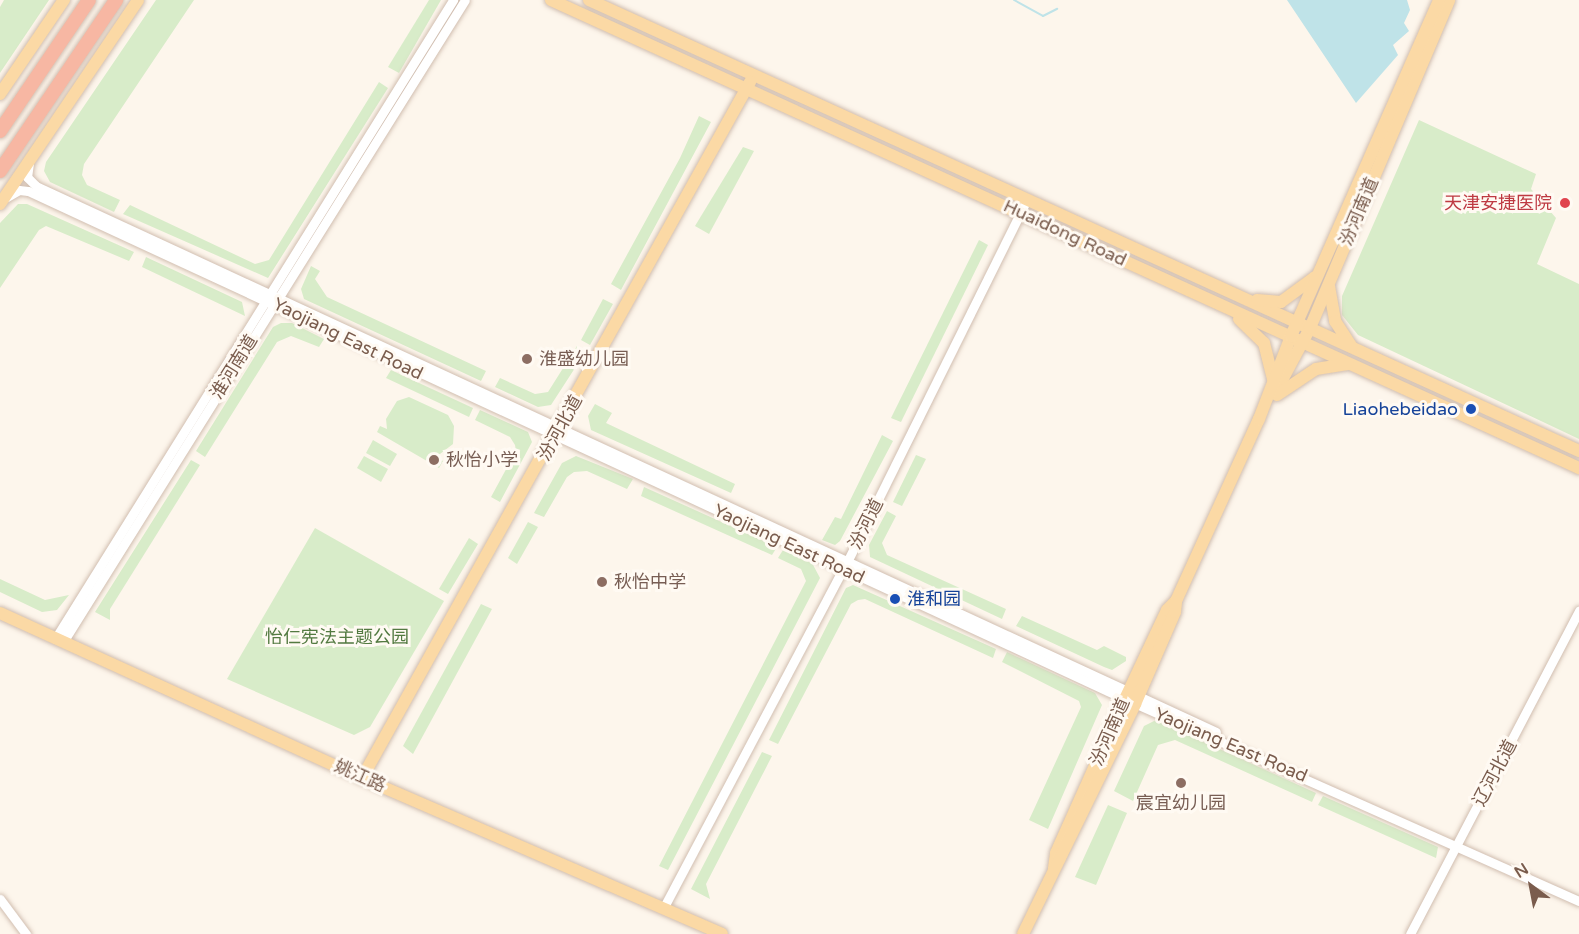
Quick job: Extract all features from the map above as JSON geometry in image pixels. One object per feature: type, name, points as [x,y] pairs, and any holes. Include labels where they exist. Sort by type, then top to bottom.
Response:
[{"type":"highway","points":[[0,131],[89,0]]},
{"type":"highway","points":[[0,171],[116,0]]},
{"type":"main road","points":[[0,94],[64,0]]},
{"type":"main road","points":[[122,24],[133,0]]},
{"type":"main road","points":[[1,202],[138,0]]},
{"type":"main road","name":"Huaidong Road","points":[[551,0],[1579,468]]},
{"type":"main road","name":"Huaidong Road","points":[[589,0],[1579,451]]},
{"type":"main road","name":"汾河南道","points":[[1259,418],[1310,328],[1324,276],[1440,0]]},
{"type":"main road","name":"汾河南道","points":[[1023,934],[1054,868],[1056,853],[1131,698],[1167,610],[1176,601],[1259,418],[1297,322],[1324,276],[1449,0]]},
{"type":"main road","name":"汾河北道","points":[[362,778],[557,433],[754,75]]},
{"type":"main road","points":[[1243,297],[1281,302],[1324,276],[1335,321],[1352,348]]},
{"type":"main road","points":[[1226,309],[1264,343],[1272,364],[1273,385]]},
{"type":"main road","points":[[1270,402],[1305,374],[1328,366],[1350,364]]},
{"type":"main road","name":"姚江路","points":[[0,613],[362,778],[722,934]]},
{"type":"street","name":"淮河南道","points":[[59,641],[272,298],[453,0]]},
{"type":"street","name":"淮河南道","points":[[272,298],[465,0]]},
{"type":"street","name":"Yaojiang East Road","points":[[30,161],[27,177],[33,184],[272,298],[557,433],[1131,698],[1579,896]]},
{"type":"street","name":"Yaojiang East Road","points":[[1,202],[19,190],[28,191],[272,298]]},
{"type":"street","name":"汾河道","points":[[664,907],[845,565],[1027,200]]},
{"type":"street","name":"辽河北道","points":[[1410,934],[1579,611]]},
{"type":"street","name":"Yaojiang East Road","points":[[1458,844],[1579,901]]},
{"type":"street","points":[[0,899],[26,934]]},
{"type":"green space","points":[[4,0],[49,0],[0,73],[0,7]]},
{"type":"green space","points":[[156,0],[194,0],[84,164],[82,175],[87,185],[120,200],[114,212],[50,182],[44,171],[46,162]]},
{"type":"green space","points":[[429,0],[441,0],[399,73],[388,67]]},
{"type":"green space","points":[[379,82],[388,88],[268,278],[123,214],[130,205],[255,264],[269,260]]},
{"type":"green space","points":[[699,116],[711,122],[621,290],[611,284],[680,158]]},
{"type":"green space","points":[[1419,120],[1536,174],[1531,189],[1556,218],[1537,264],[1579,284],[1579,439],[1358,335],[1342,315],[1342,296]]},
{"type":"green space","points":[[743,147],[754,151],[709,234],[695,226]]},
{"type":"green space","points":[[18,204],[27,204],[134,252],[129,261],[46,226],[39,230],[0,288],[0,223]]},
{"type":"green space","points":[[979,240],[988,245],[901,422],[891,418]]},
{"type":"green space","points":[[146,257],[242,302],[245,316],[142,267]]},
{"type":"green space","points":[[311,266],[320,271],[315,279],[327,297],[486,371],[481,381],[304,299],[301,289]]},
{"type":"green space","points":[[603,299],[613,304],[590,345],[581,340]]},
{"type":"green space","points":[[281,323],[292,323],[324,339],[319,347],[291,336],[277,342],[205,457],[196,451],[273,327]]},
{"type":"green space","points":[[577,346],[586,351],[551,405],[538,407],[495,387],[500,378],[535,394],[548,392]]},
{"type":"green space","points":[[391,370],[473,408],[469,417],[386,378]]},
{"type":"green space","points":[[409,397],[448,415],[454,426],[453,444],[436,457],[443,461],[439,468],[377,432],[380,426],[387,429],[386,419],[397,401]]},
{"type":"green space","points":[[595,404],[612,413],[606,423],[735,484],[731,493],[591,430],[588,416]]},
{"type":"green space","points":[[480,410],[528,432],[532,442],[500,502],[491,497],[516,451],[515,445],[510,437],[475,420]]},
{"type":"green space","points":[[882,435],[893,441],[840,541],[835,545],[822,540],[835,517],[841,519]]},
{"type":"green space","points":[[373,440],[397,454],[390,466],[366,453]]},
{"type":"green space","points":[[916,455],[926,459],[902,506],[893,502]]},
{"type":"green space","points":[[364,456],[388,469],[381,482],[357,468]]},
{"type":"green space","points":[[576,456],[633,479],[627,489],[587,471],[574,472],[567,477],[544,517],[534,513],[562,463]]},
{"type":"green space","points":[[191,460],[200,465],[110,609],[110,620],[95,612]]},
{"type":"green space","points":[[644,487],[777,547],[772,555],[641,496]]},
{"type":"green space","points":[[887,511],[896,516],[882,543],[887,555],[1006,609],[1002,619],[870,557],[869,545]]},
{"type":"green space","points":[[528,522],[538,527],[517,564],[508,558]]},
{"type":"green space","name":"怡仁宪法主题公园","points":[[315,528],[444,601],[370,727],[354,735],[227,679]]},
{"type":"green space","points":[[469,538],[478,544],[448,594],[439,589]]},
{"type":"green space","points":[[783,550],[811,561],[820,578],[668,870],[659,866],[806,581],[801,569],[778,558]]},
{"type":"green space","points":[[0,579],[45,600],[69,595],[57,610],[42,612],[0,592]]},
{"type":"green space","points":[[853,585],[996,649],[993,658],[865,599],[858,600],[851,604],[778,744],[769,740],[846,588]]},
{"type":"green space","points":[[481,604],[492,609],[413,754],[403,746]]},
{"type":"green space","points":[[1022,616],[1097,650],[1104,646],[1126,657],[1126,661],[1112,670],[1104,667],[1016,626]]},
{"type":"green space","points":[[1007,652],[1095,693],[1102,705],[1048,829],[1029,820],[1081,707],[1079,701],[1002,662]]},
{"type":"green space","points":[[1156,720],[1316,793],[1312,802],[1175,740],[1158,745],[1133,801],[1114,791],[1144,726]]},
{"type":"green space","points":[[762,752],[772,756],[706,884],[710,899],[691,889]]},
{"type":"green space","points":[[1323,796],[1438,847],[1436,858],[1318,805]]},
{"type":"green space","points":[[1108,805],[1127,813],[1096,885],[1075,877]]},
{"type":"water","points":[[1287,0],[1407,0],[1410,10],[1404,23],[1409,31],[1393,45],[1398,55],[1356,103]]},
{"type":"waterway","points":[[1014,0],[1043,16],[1057,9]]},
{"type":"place","name":"天津安捷医院","points":[[1565,203]]},
{"type":"place","name":"淮盛幼儿园","points":[[527,359]]},
{"type":"place","name":"Liaohebeidao","points":[[1471,409]]},
{"type":"place","name":"秋怡小学","points":[[434,460]]},
{"type":"place","name":"秋怡中学","points":[[602,582]]},
{"type":"place","name":"淮和园","points":[[895,599]]},
{"type":"place","name":"宸宜幼儿园","points":[[1181,783]]}]
